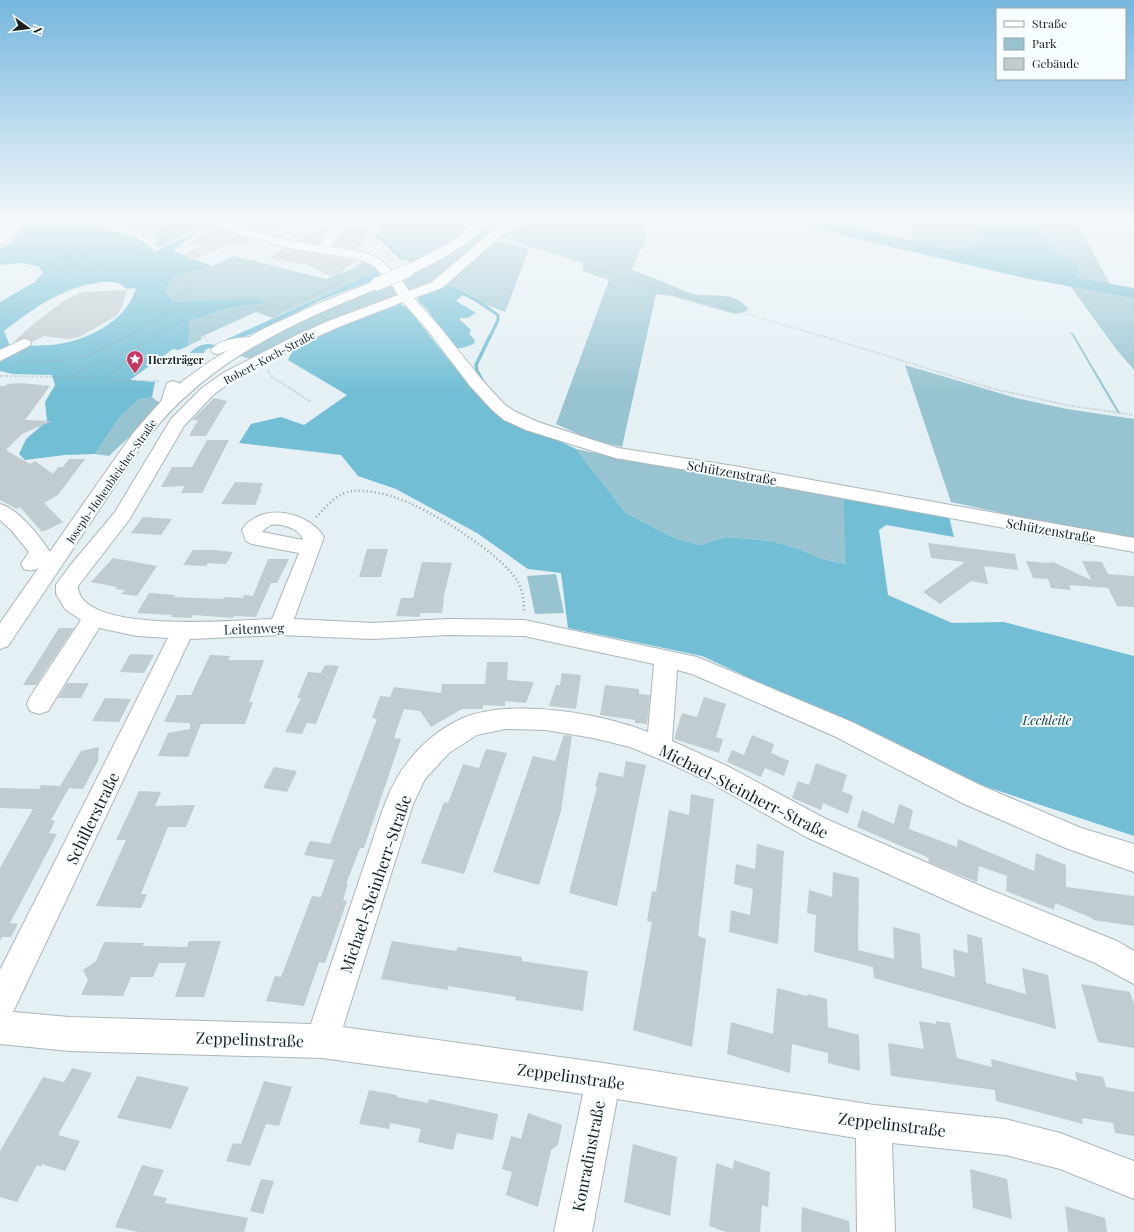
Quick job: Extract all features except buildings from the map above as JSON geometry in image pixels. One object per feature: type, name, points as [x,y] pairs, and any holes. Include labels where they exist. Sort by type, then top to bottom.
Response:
[{"type":"street","name":"Schützenstraße","points":[[391,276],[411,304],[434,328],[476,383],[498,407],[510,416],[532,426],[592,447],[621,454],[734,472],[1134,545]]},
{"type":"street","name":"Joseph-Hohenbleicher-Straße","points":[[0,640],[137,441],[168,390],[254,341],[328,303],[394,276]]},
{"type":"street","name":"Robert-Koch-Straße","points":[[66,594],[67,585],[76,572],[122,516],[177,423],[213,388],[229,376],[278,349],[336,323],[437,285],[449,276]]},
{"type":"street","points":[[212,345],[254,341]]},
{"type":"street","points":[[6,359],[21,345]]},
{"type":"street","points":[[0,510],[18,525],[40,552],[32,564]]},
{"type":"street","points":[[280,627],[311,548],[314,536],[305,528],[289,521],[274,517],[262,520],[256,525],[252,533],[253,536],[260,539],[311,548]]},
{"type":"street","name":"Leitenweg","points":[[66,594],[73,603],[108,623],[137,628],[183,631],[280,627],[372,631],[451,627],[524,628],[666,658],[697,666],[844,729],[971,794],[1071,837],[1134,858]]},
{"type":"street","points":[[39,704],[95,616]]},
{"type":"street","name":"Schillerstraße","points":[[0,1004],[183,631]]},
{"type":"street","points":[[659,747],[666,658]]},
{"type":"street","name":"Michael-Steinherr-Straße","points":[[322,1040],[400,801],[416,771],[440,744],[471,726],[505,719],[546,720],[593,727],[633,737],[659,747],[718,774],[816,828],[976,899],[1106,952],[1134,968]]},
{"type":"street","name":"Zeppelinstraße","points":[[0,1027],[70,1034],[322,1040],[603,1080],[874,1123],[1005,1137],[1060,1151],[1134,1180]]},
{"type":"street","name":"Konradinstraße","points":[[573,1232],[603,1080]]},
{"type":"street","points":[[874,1123],[876,1232]]},
{"type":"path","points":[[0,321],[31,302],[82,276]]},
{"type":"path","points":[[186,276],[188,278],[188,286],[182,299],[186,309]]},
{"type":"path","points":[[209,318],[212,316],[227,319],[233,311],[247,308],[286,307],[343,281],[348,276]]},
{"type":"path","points":[[619,276],[786,325],[994,389],[1066,405],[1134,415]]},
{"type":"path","points":[[6,359],[45,362],[73,359],[130,336],[166,315],[186,309],[201,312],[209,318],[212,325],[204,336],[212,345]]},
{"type":"path","points":[[66,377],[137,347],[174,324],[184,320],[181,316],[194,310]]},
{"type":"path","points":[[105,380],[138,350],[139,348],[137,347]]},
{"type":"path","points":[[278,349],[267,365],[271,376],[311,402]]},
{"type":"path","points":[[0,376],[66,377],[105,380],[168,390]]},
{"type":"path","points":[[305,528],[340,495],[351,491],[393,497],[431,516],[470,540],[506,566],[519,583],[524,598],[524,628]]},
{"type":"green space","points":[[40,276],[176,276],[165,290],[174,302],[258,298],[267,303],[225,309],[190,321],[188,346],[179,350],[173,349],[130,380],[155,382],[152,397],[138,400],[119,418],[95,454],[65,455],[25,460],[19,454],[26,439],[47,421],[45,402],[55,385],[52,375],[13,374],[0,371],[0,302],[35,282]],"holes":[[[102,282],[118,283],[126,289],[136,288],[131,300],[123,311],[114,320],[102,328],[89,335],[63,343],[10,346],[4,331],[49,300],[73,289]]]},
{"type":"green space","points":[[316,276],[326,279],[333,276],[365,276],[272,318],[256,312],[201,337],[202,339],[188,346],[190,321],[225,309],[266,303],[258,298],[174,302],[165,290],[174,277]]},
{"type":"green space","points":[[365,276],[384,276],[321,300],[261,330],[215,349],[210,348],[205,350],[204,353],[190,353],[200,346],[207,344],[214,345]]},
{"type":"green space","points":[[405,276],[440,276],[430,285],[415,290],[409,289],[397,280]]},
{"type":"green space","points":[[453,276],[519,276],[505,312],[479,302],[444,285]]},
{"type":"green space","points":[[599,276],[650,276],[690,293],[727,296],[739,301],[748,308],[747,311],[735,314],[672,296],[656,294],[622,447],[589,439],[556,424],[609,280]]},
{"type":"green space","points":[[1032,276],[1106,276],[1111,286],[1134,290],[1134,370],[1116,349],[1071,287]]},
{"type":"green space","points":[[1064,276],[1077,276],[1076,279]]},
{"type":"green space","points":[[392,284],[400,296],[251,359],[240,356],[277,334],[314,316]]},
{"type":"green space","points":[[444,285],[464,294],[456,301],[476,313],[468,318],[460,318],[460,320],[471,330],[469,334],[475,340],[474,344],[462,348],[453,348],[427,309],[418,301],[419,297]]},
{"type":"green space","name":"Lechleite","points":[[400,304],[410,311],[469,385],[492,409],[576,449],[626,513],[674,538],[700,545],[726,537],[772,541],[799,549],[822,559],[846,564],[843,494],[948,513],[954,537],[886,525],[879,530],[888,595],[952,623],[1004,622],[1134,656],[1134,836],[981,785],[702,656],[568,628],[561,573],[528,569],[477,533],[396,489],[358,476],[341,455],[239,443],[251,424],[281,417],[304,425],[347,395],[288,360],[295,345],[339,325],[393,305]]},
{"type":"green space","points":[[1070,332],[1073,333],[1120,413],[1117,412]]},
{"type":"green space","points":[[905,365],[1016,398],[1067,409],[1134,419],[1134,540],[1084,531],[951,502]]},
{"type":"green space","points":[[152,397],[161,404],[134,436],[128,438],[109,456],[95,454],[119,418],[138,400]]},
{"type":"green space","points":[[576,449],[634,461],[843,494],[847,564],[822,559],[799,549],[772,541],[726,537],[700,545],[674,538],[626,513]]},
{"type":"green space","points":[[556,574],[564,613],[535,614],[527,576]]},
{"type":"waterway","points":[[1043,276],[1134,293]]},
{"type":"waterway","points":[[454,289],[479,302],[498,315],[498,320],[490,337]]},
{"type":"waterway","points":[[483,382],[477,371],[476,365],[490,336]]},
{"type":"place","name":"Herzträger","points":[[135,374]]}]
